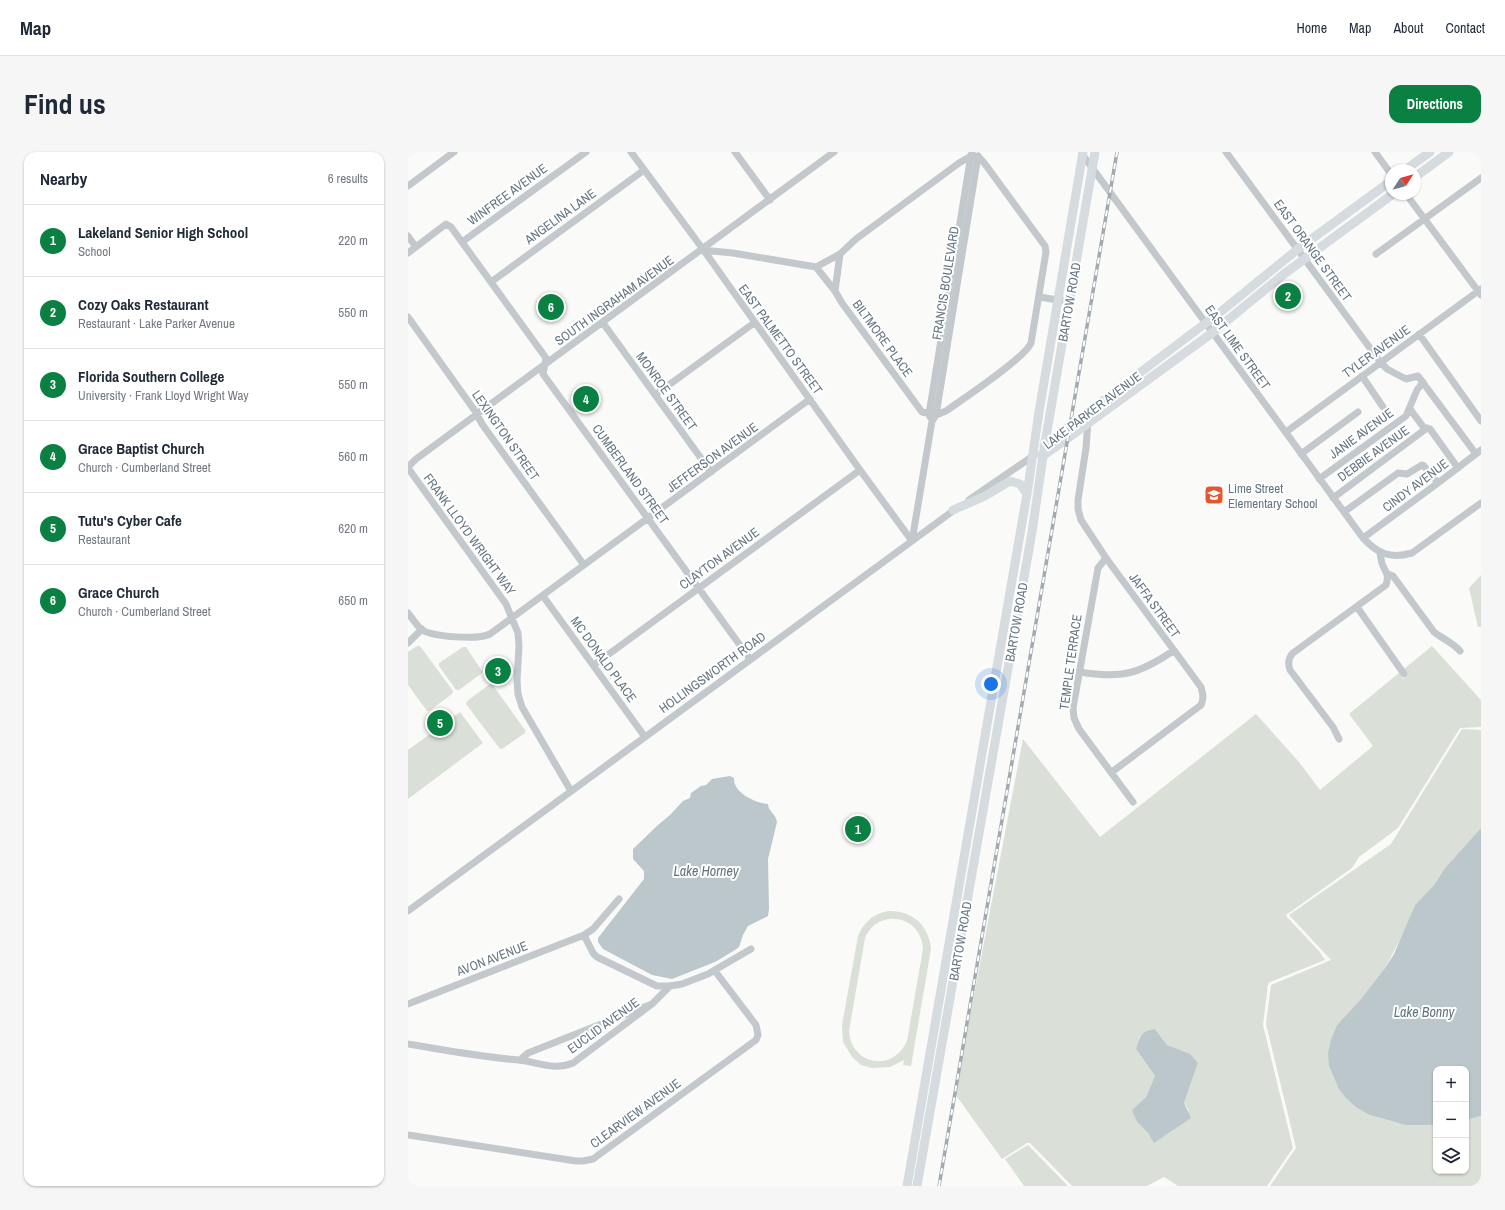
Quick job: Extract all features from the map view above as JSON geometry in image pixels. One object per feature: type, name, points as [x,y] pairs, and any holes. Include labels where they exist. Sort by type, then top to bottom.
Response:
[{"type":"main road","name":"BARTOW ROAD","points":[[917,1186],[1095,152]]},
{"type":"main road","points":[[1413,164],[1430,152]]},
{"type":"main road","points":[[1421,173],[1449,152]]},
{"type":"main road","name":"BARTOW ROAD","points":[[907,1186],[1027,494],[1039,412],[1082,153]]},
{"type":"main road","name":"LAKE PARKER AVENUE","points":[[1033,456],[1045,443],[1205,323],[1298,249],[1385,184]]},
{"type":"main road","name":"LAKE PARKER AVENUE","points":[[1033,456],[1044,455],[1088,424],[1212,333],[1305,259],[1385,200]]},
{"type":"main road","points":[[953,510],[985,496],[1010,481],[1020,484],[1027,494]]},
{"type":"street","points":[[408,186],[454,152]]},
{"type":"street","name":"WINFREE AVENUE","points":[[462,242],[586,152]]},
{"type":"street","name":"EAST PALMETTO STREET","points":[[631,152],[912,541]]},
{"type":"street","points":[[735,152],[770,200]]},
{"type":"street","name":"SOUTH INGRAHAM AVENUE","points":[[408,468],[416,459],[834,152]]},
{"type":"street","name":"EAST ORANGE STREET","points":[[1226,152],[1381,363],[1387,369],[1406,379],[1418,376],[1423,382]]},
{"type":"street","points":[[1375,152],[1385,166]]},
{"type":"street","name":"EAST LIME STREET","points":[[1082,153],[1092,169],[1333,498],[1363,538],[1371,547],[1380,553]]},
{"type":"street","points":[[702,250],[733,253],[816,267],[840,254],[856,240],[975,154],[986,164],[1045,246],[1046,250],[1040,297],[1031,343],[1028,350],[946,411],[932,417]]},
{"type":"street","name":"FRANCIS BOULEVARD","points":[[912,541],[975,154]]},
{"type":"street","name":"ANGELINA LANE","points":[[491,282],[644,170]]},
{"type":"street","points":[[1376,254],[1481,178]]},
{"type":"street","points":[[1411,200],[1480,292]]},
{"type":"street","name":"CUMBERLAND STREET","points":[[416,247],[446,224],[451,227],[546,358],[543,374],[750,659]]},
{"type":"street","points":[[408,236],[416,247],[408,253]]},
{"type":"street","points":[[835,291],[840,254]]},
{"type":"street","name":"BILTMORE PLACE","points":[[816,267],[922,412],[932,417]]},
{"type":"street","name":"TYLER AVENUE","points":[[1286,432],[1419,334],[1480,292]]},
{"type":"street","points":[[1040,297],[1069,302]]},
{"type":"street","name":"LEXINGTON STREET","points":[[408,317],[477,415],[490,436],[584,565]]},
{"type":"street","name":"MONROE STREET","points":[[603,323],[711,472]]},
{"type":"street","points":[[655,395],[754,323]]},
{"type":"street","points":[[1419,334],[1481,421]]},
{"type":"street","points":[[1362,376],[1384,407]]},
{"type":"street","points":[[1423,382],[1478,452]]},
{"type":"street","name":"JANIE AVENUE","points":[[1319,479],[1406,416],[1415,394],[1423,382]]},
{"type":"street","name":"JEFFERSON AVENUE","points":[[422,629],[435,634],[477,638],[490,634],[810,399]]},
{"type":"street","points":[[1410,409],[1424,428],[1430,429],[1458,468]]},
{"type":"street","name":"JAFFA STREET","points":[[1089,411],[1078,509],[1080,520],[1173,651],[1201,687],[1203,700],[1201,705],[1112,772]]},
{"type":"street","points":[[1301,454],[1358,412]]},
{"type":"street","name":"DEBBIE AVENUE","points":[[1333,498],[1427,428]]},
{"type":"street","name":"CINDY AVENUE","points":[[1363,538],[1478,452]]},
{"type":"street","name":"HOLLINGSWORTH ROAD","points":[[408,911],[953,510],[1033,456]]},
{"type":"street","points":[[1344,512],[1398,473],[1407,474],[1422,465],[1438,483]]},
{"type":"street","name":"FRANK LLOYD WRIGHT WAY","points":[[408,468],[506,604],[518,633],[519,646],[517,680],[518,694],[522,707],[571,791]]},
{"type":"street","name":"CLAYTON AVENUE","points":[[594,665],[860,470]]},
{"type":"street","points":[[1460,651],[1454,645],[1441,638],[1434,632],[1393,576],[1388,574],[1383,566],[1380,553],[1404,555],[1412,553],[1481,503]]},
{"type":"street","name":"TEMPLE TERRACE","points":[[1106,558],[1098,568],[1073,708],[1076,722],[1133,802]]},
{"type":"street","points":[[1339,739],[1333,727],[1290,670],[1288,661],[1293,653],[1386,585],[1388,574]]},
{"type":"street","name":"MC DONALD PLACE","points":[[543,596],[645,737]]},
{"type":"street","points":[[1357,606],[1404,674]]},
{"type":"street","points":[[408,613],[422,629],[408,642]]},
{"type":"street","points":[[1080,672],[1100,675],[1128,674],[1151,665],[1173,651]]},
{"type":"street","points":[[965,853],[975,855]]},
{"type":"street","name":"AVON AVENUE","points":[[408,1004],[584,935],[594,929],[619,899]]},
{"type":"street","points":[[584,935],[593,953],[597,957],[657,986],[682,984],[715,971],[751,949]]},
{"type":"street","name":"CLEARVIEW AVENUE","points":[[408,1135],[576,1161],[593,1159],[756,1040],[758,1035],[756,1025],[715,971]]},
{"type":"street","name":"EUCLID AVENUE","points":[[408,1044],[503,1059],[520,1060],[555,1067],[566,1066],[573,1063],[652,1004],[670,986]]},
{"type":"street","name":"EUCLID AVENUE","points":[[520,1060],[528,1053],[652,1004]]},
{"type":"shaded area","points":[[1481,575],[1481,627],[1478,627],[1469,588]]},
{"type":"shaded area","points":[[417,646],[420,646],[453,691],[452,694],[429,711],[427,711],[408,685],[408,652]]},
{"type":"shaded area","points":[[1432,646],[1481,700],[1481,727],[1460,728],[1398,828],[1359,857],[1352,868],[1286,915],[1319,951],[1325,960],[1268,984],[1263,1025],[1293,1148],[1267,1186],[1178,1186],[1164,1177],[1147,1186],[1072,1186],[1030,1143],[1027,1143],[1002,1159],[955,1094],[1023,739],[1100,837],[1256,714],[1299,762],[1320,790],[1373,746],[1349,714],[1399,673],[1403,679],[1408,675],[1404,669]],"holes":[[[1155,1029],[1167,1045],[1198,1063],[1184,1103],[1189,1111],[1148,1133],[1137,1122],[1133,1110],[1146,1097],[1155,1076],[1136,1049],[1140,1036]]]},
{"type":"shaded area","points":[[463,647],[466,647],[482,673],[459,690],[456,690],[439,666],[439,663]]},
{"type":"shaded area","points":[[492,684],[525,730],[525,733],[502,749],[500,749],[466,704],[467,701]]},
{"type":"shaded area","points":[[460,712],[483,743],[408,799],[408,750]]},
{"type":"shaded area","points":[[1462,729],[1481,730],[1481,828],[1445,868],[1434,885],[1415,905],[1403,934],[1385,968],[1360,1000],[1337,1025],[1357,1108],[1366,1113],[1395,1122],[1415,1125],[1433,1125],[1433,1174],[1469,1174],[1469,1119],[1481,1116],[1481,1186],[1270,1186],[1296,1148],[1266,1024],[1271,985],[1331,960],[1289,915],[1391,844]]},
{"type":"shaded area","points":[[897,911],[912,916],[923,926],[930,940],[931,949],[911,1066],[903,1065],[904,1060],[890,1067],[872,1068],[861,1065],[852,1057],[843,1042],[842,1025],[858,936],[870,919],[883,912]],"holes":[[[889,919],[902,920],[913,926],[920,936],[923,949],[907,1041],[901,1051],[892,1058],[883,1061],[874,1061],[865,1058],[857,1051],[851,1043],[849,1031],[865,938],[869,931],[877,923]]]},
{"type":"shaded area","points":[[1028,1145],[1068,1186],[1024,1186],[1005,1159]]},
{"type":"water","name":"Lake Horney","points":[[730,776],[734,778],[737,788],[741,793],[757,802],[768,804],[769,809],[777,822],[768,859],[768,916],[748,926],[739,947],[735,950],[715,962],[672,979],[652,975],[603,949],[598,942],[598,938],[644,879],[644,871],[633,859],[633,849],[683,801],[690,798],[691,793],[701,786],[706,785],[712,779]]},
{"type":"water","name":"Lake Bonny","points":[[1481,828],[1481,1116],[1469,1119],[1469,1066],[1433,1066],[1433,1125],[1406,1125],[1370,1115],[1357,1108],[1346,1098],[1339,1089],[1329,1066],[1328,1053],[1337,1025],[1360,1000],[1385,968],[1394,954],[1415,905],[1434,885],[1445,868]]},
{"type":"water","points":[[1155,1029],[1167,1045],[1190,1054],[1198,1063],[1184,1103],[1191,1118],[1154,1143],[1148,1133],[1137,1122],[1132,1110],[1146,1097],[1155,1076],[1136,1049],[1142,1035],[1147,1031]]},
{"type":"railway","points":[[939,1186],[1117,152]]},
{"type":"place","name":"Cozy Oaks Restaurant","points":[[1288,296]]},
{"type":"place","name":"Grace Church","points":[[551,307]]},
{"type":"place","name":"Grace Baptist Church","points":[[586,399]]},
{"type":"place","name":"Lime Street Elementary School","points":[[1214,495]]},
{"type":"place","name":"Florida Southern College","points":[[498,671]]},
{"type":"place","name":"Tutu's Cyber Cafe","points":[[440,723]]},
{"type":"place","name":"Lakeland Senior High School","points":[[858,829]]}]
